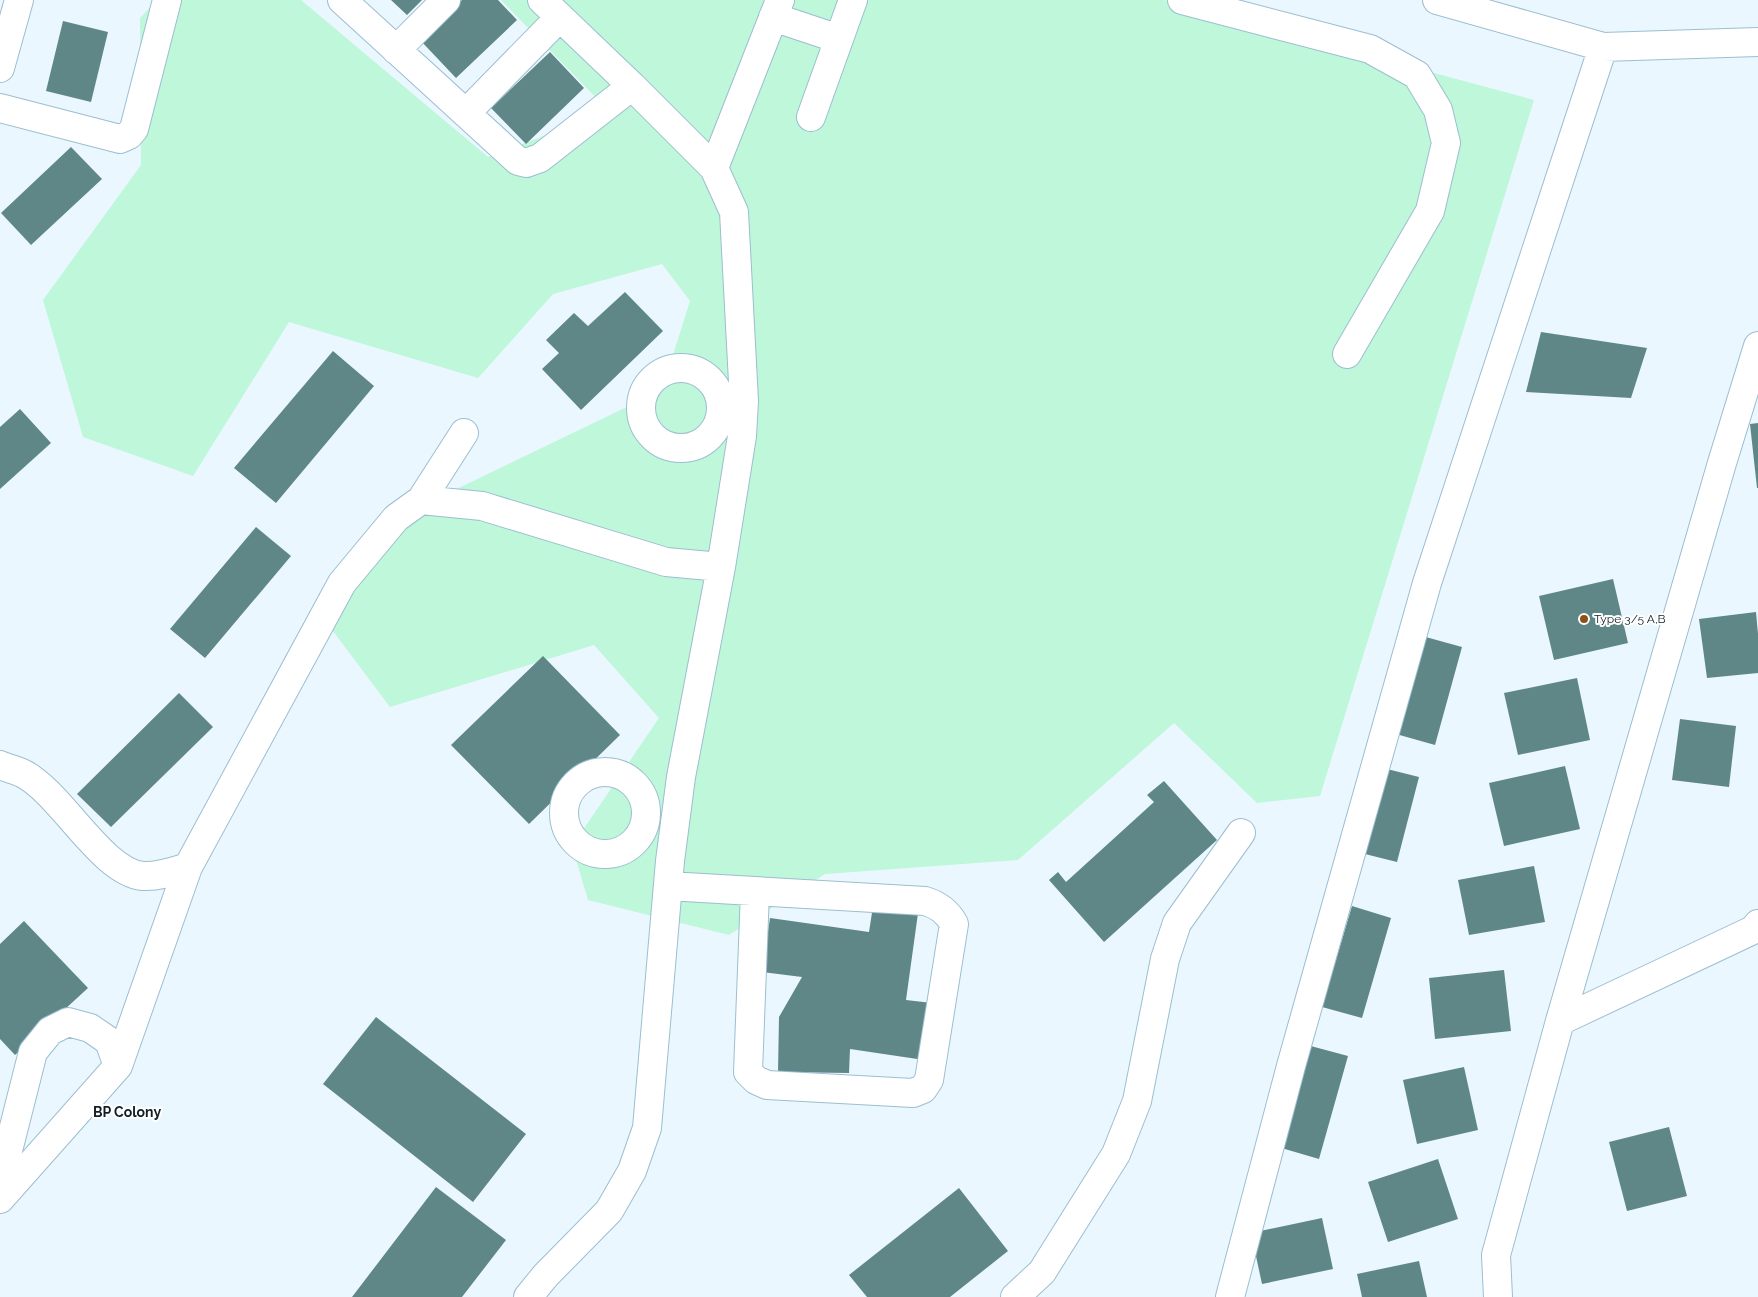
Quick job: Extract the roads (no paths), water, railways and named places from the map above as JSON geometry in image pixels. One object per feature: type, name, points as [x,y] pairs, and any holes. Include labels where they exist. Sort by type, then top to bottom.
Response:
[{"type":"street","points":[[0,68],[19,0]]},
{"type":"street","points":[[0,108],[120,139],[129,135],[134,129],[167,0]]},
{"type":"street","points":[[342,0],[518,161],[526,162],[540,158],[632,86]]},
{"type":"street","points":[[396,50],[446,0]]},
{"type":"street","points":[[811,116],[853,0]]},
{"type":"street","points":[[1182,0],[1370,49],[1417,75],[1438,110],[1446,143],[1430,211],[1347,354]]},
{"type":"street","points":[[1437,0],[1603,47],[1758,42]]},
{"type":"street","points":[[466,114],[551,9],[714,168],[734,212],[733,402],[742,436],[721,567],[681,776],[669,874],[647,1128],[632,1171],[609,1211],[546,1275],[528,1297]]},
{"type":"street","points":[[714,168],[777,9],[839,40]]},
{"type":"street","points":[[1230,1297],[1291,1066],[1427,582],[1603,47]]},
{"type":"street","points":[[1498,1297],[1496,1255],[1560,1022],[1722,462],[1758,346]]},
{"type":"street","points":[[0,1199],[118,1066],[188,867],[342,583],[396,518],[421,500],[464,433]]},
{"type":"street","points":[[421,500],[482,506],[666,562],[721,567]]},
{"type":"street","points":[[0,765],[22,773],[41,787],[117,866],[143,876],[171,872],[188,867]]},
{"type":"street","points":[[601,773],[614,774],[635,786],[642,797],[645,822],[640,834],[631,845],[619,852],[605,854],[591,852],[579,845],[569,834],[564,821],[564,807],[569,793],[588,776],[601,773]]},
{"type":"street","points":[[635,786],[681,776]]},
{"type":"street","points":[[1015,1297],[1042,1272],[1116,1154],[1137,1101],[1165,959],[1177,923],[1241,833]]},
{"type":"street","points":[[619,852],[669,874],[755,892],[925,901],[935,904],[948,913],[954,924],[929,1080],[923,1089],[913,1093],[767,1085],[756,1080],[748,1072],[755,892]]},
{"type":"street","points":[[1560,1022],[1753,930],[1758,924]]},
{"type":"street","points":[[0,1182],[33,1052],[50,1031],[68,1022],[90,1028],[109,1041],[118,1066]]},
{"type":"place","name":"Type 3/5 A,B","points":[[1584,619]]},
{"type":"district","name":"BP Colony","points":[[127,1112]]}]
